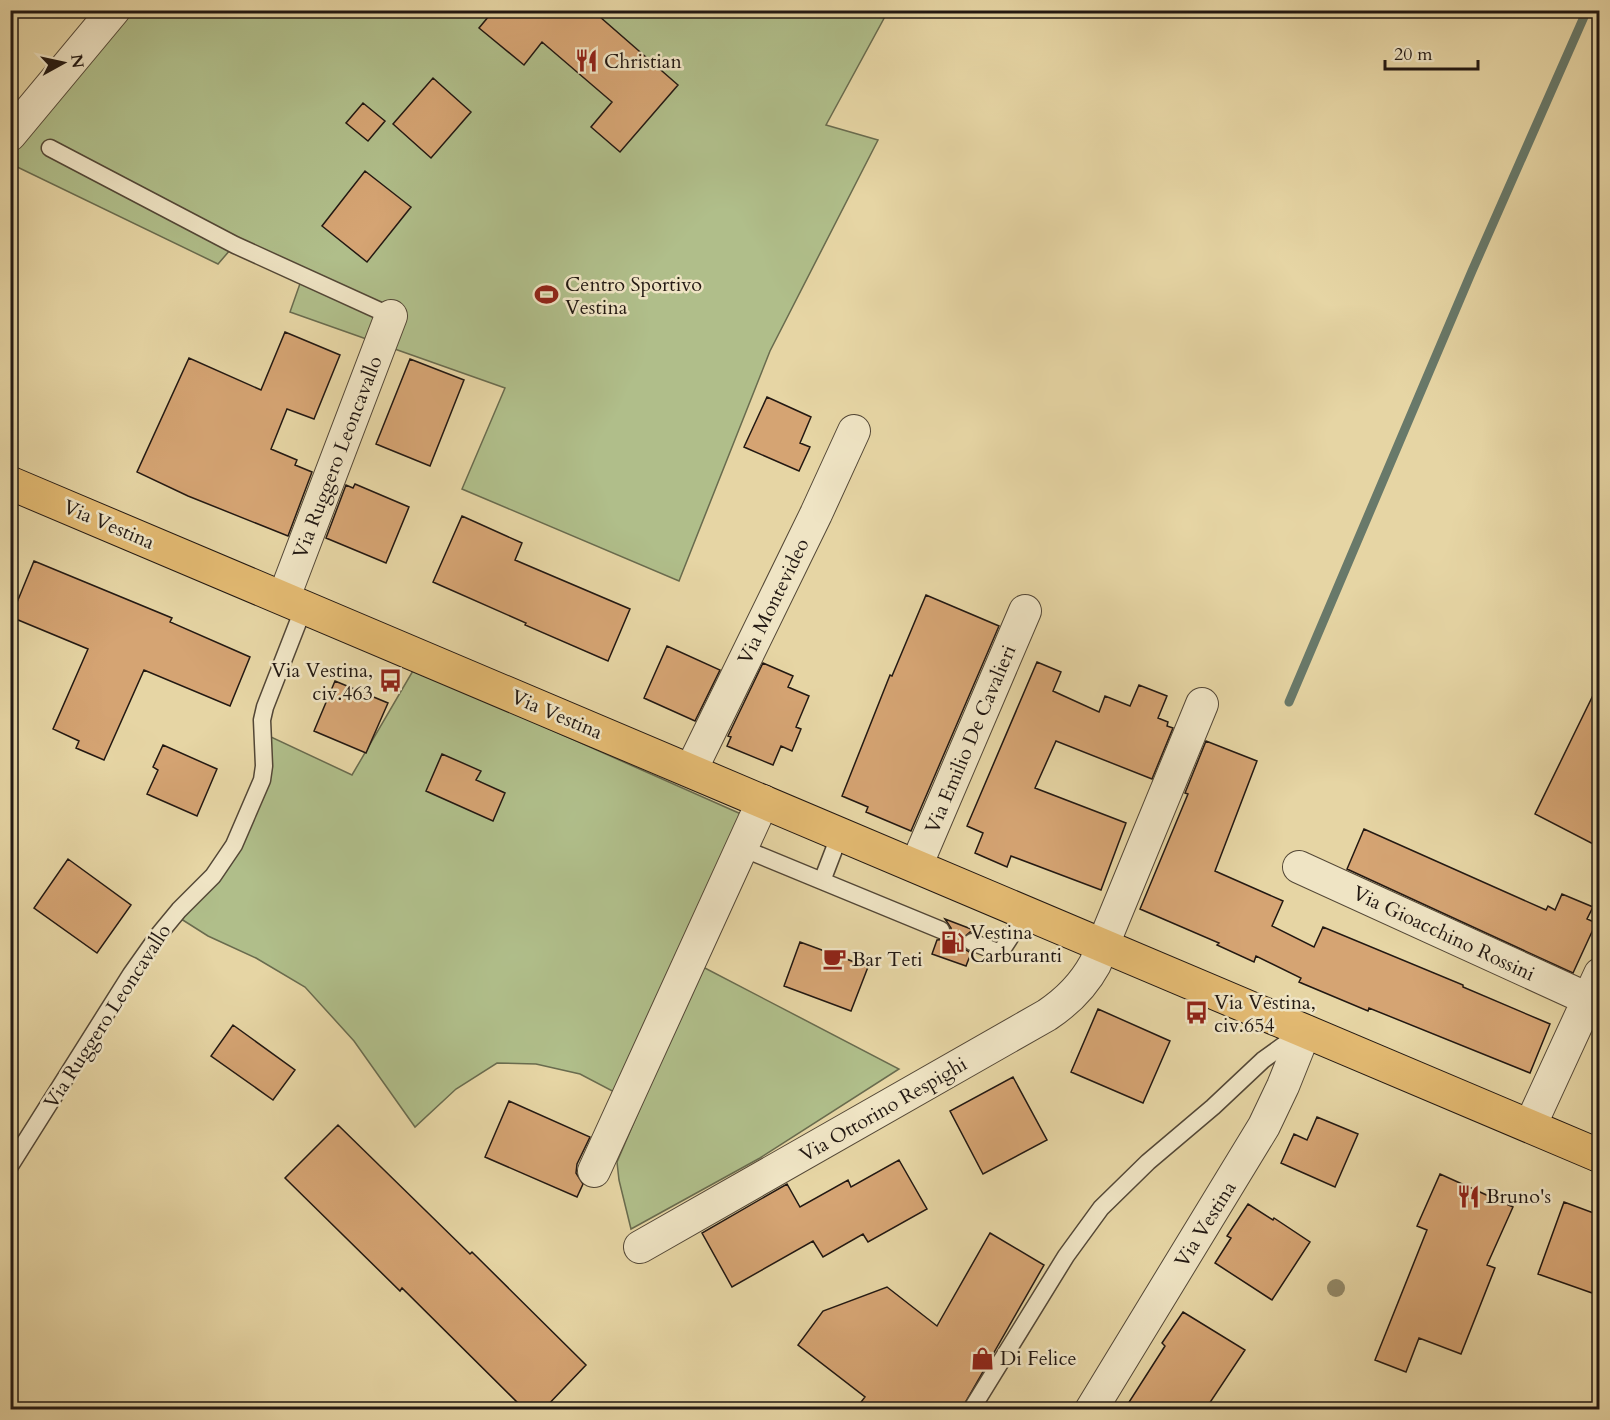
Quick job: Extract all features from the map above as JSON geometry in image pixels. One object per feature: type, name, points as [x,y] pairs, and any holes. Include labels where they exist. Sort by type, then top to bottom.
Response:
[{"type":"main road","name":"Via Vestina","points":[[10,483],[1599,1156]]},
{"type":"street","points":[[10,135],[114,10]]},
{"type":"street","name":"Via Ruggero Leoncavallo","points":[[294,602],[391,316]]},
{"type":"street","name":"Via Montevideo","points":[[691,770],[854,431]]},
{"type":"street","name":"Via Emilio De Cavalieri","points":[[916,866],[1024,611]]},
{"type":"street","points":[[1102,945],[1202,704]]},
{"type":"street","points":[[594,1171],[763,801]]},
{"type":"street","name":"Via Gioacchino Rossini","points":[[1299,867],[1594,986],[1530,1126]]},
{"type":"street","name":"Via Ottorino Respighi","points":[[640,1247],[1053,1011],[1069,999],[1085,981],[1102,945]]},
{"type":"street","name":"Via Vestina","points":[[1091,1410],[1260,1134],[1274,1108],[1305,1030]]},
{"type":"lane","points":[[50,148],[235,245],[391,316]]},
{"type":"lane","name":"Via Ruggero Leoncavallo","points":[[10,1166],[131,974],[179,909],[213,876],[234,844],[262,780],[264,766],[262,720],[294,602]]},
{"type":"lane","points":[[822,881],[840,834]]},
{"type":"lane","points":[[742,848],[941,930]]},
{"type":"lane","points":[[972,942],[1000,954],[1026,913]]},
{"type":"lane","points":[[971,1410],[1066,1256],[1101,1208],[1142,1168],[1263,1060],[1305,1030]]},
{"type":"green space","name":"Centro Sportivo Vestina","points":[[131,11],[888,11],[826,125],[878,140],[770,351],[679,581],[462,489],[505,388],[290,312],[302,278],[231,249],[218,264],[11,164],[11,149]]},
{"type":"green space","points":[[414,669],[741,814],[618,1094],[580,1074],[536,1064],[497,1063],[456,1089],[415,1127],[354,1041],[305,987],[256,958],[208,936],[178,917],[231,862],[269,736],[352,775]]},
{"type":"green space","points":[[701,966],[899,1069],[760,1158],[631,1229],[617,1162]]},
{"type":"building","points":[[494,10],[592,10],[678,85],[620,152],[591,127],[612,102],[542,42],[524,65],[479,28]]},
{"type":"building","points":[[433,78],[471,112],[431,158],[393,124]]},
{"type":"building","points":[[363,103],[385,121],[368,141],[346,123]]},
{"type":"building","points":[[365,171],[411,207],[367,262],[322,226]]},
{"type":"building","points":[[285,332],[340,355],[314,419],[287,409],[271,449],[297,460],[295,465],[312,472],[288,536],[188,496],[137,472],[189,358],[261,390]]},
{"type":"building","points":[[410,359],[464,380],[430,466],[376,444]]},
{"type":"building","points":[[767,397],[811,417],[800,443],[810,447],[799,471],[744,447]]},
{"type":"building","points":[[355,484],[409,507],[386,563],[326,538],[346,485],[353,488]]},
{"type":"building","points":[[462,516],[522,543],[515,560],[630,609],[608,661],[433,582]]},
{"type":"building","points":[[34,561],[172,618],[170,622],[250,657],[230,706],[144,670],[104,760],[76,748],[79,741],[53,729],[88,649],[11,617]]},
{"type":"building","points":[[926,595],[999,626],[911,831],[866,812],[868,807],[842,796],[890,675],[892,676]]},
{"type":"building","points":[[667,646],[720,670],[695,721],[644,698]]},
{"type":"building","points":[[1037,662],[1061,672],[1053,691],[1099,712],[1105,696],[1130,706],[1139,685],[1167,696],[1158,718],[1168,722],[1167,726],[1173,728],[1152,779],[1056,741],[1035,788],[1126,823],[1101,890],[1011,856],[1007,867],[975,853],[983,833],[967,826]]},
{"type":"building","points":[[763,663],[793,676],[788,687],[809,696],[796,727],[801,729],[792,751],[781,746],[773,765],[727,746],[731,737],[728,736]]},
{"type":"building","points":[[335,681],[388,703],[366,753],[314,731]]},
{"type":"building","points":[[1599,683],[1599,847],[1535,814]]},
{"type":"building","points":[[1206,741],[1257,761],[1215,871],[1283,901],[1272,926],[1314,947],[1323,927],[1550,1024],[1530,1073],[1299,982],[1301,978],[1256,956],[1254,962],[1217,945],[1219,943],[1140,909],[1188,794],[1185,793]]},
{"type":"building","points":[[163,745],[217,769],[197,816],[147,794],[158,770],[153,767]]},
{"type":"building","points":[[442,754],[481,771],[476,780],[505,793],[493,821],[426,791]]},
{"type":"building","points":[[1364,829],[1546,910],[1548,906],[1555,910],[1562,894],[1593,907],[1587,919],[1596,923],[1573,973],[1347,869]]},
{"type":"building","points":[[68,859],[131,905],[97,953],[34,908]]},
{"type":"building","points":[[945,919],[979,932],[970,932],[962,939],[963,948],[971,953],[966,966],[932,954],[937,940],[947,939],[951,933],[951,928]]},
{"type":"building","points":[[800,942],[868,967],[851,1011],[784,986]]},
{"type":"building","points":[[1098,1009],[1170,1041],[1143,1103],[1071,1072]]},
{"type":"building","points":[[233,1025],[295,1070],[273,1100],[211,1056]]},
{"type":"building","points":[[1013,1077],[1047,1140],[983,1174],[950,1111]]},
{"type":"building","points":[[509,1101],[590,1137],[577,1164],[576,1173],[583,1184],[577,1197],[485,1157]]},
{"type":"building","points":[[1317,1117],[1358,1134],[1335,1187],[1281,1163],[1294,1134],[1307,1140]]},
{"type":"building","points":[[338,1125],[470,1254],[472,1252],[586,1365],[543,1410],[525,1410],[402,1288],[400,1291],[285,1178]]},
{"type":"building","points":[[899,1160],[927,1209],[868,1242],[863,1234],[823,1257],[813,1241],[732,1287],[702,1233],[787,1184],[800,1207],[848,1180],[851,1187]]},
{"type":"building","points":[[1440,1174],[1513,1207],[1487,1265],[1495,1268],[1461,1354],[1419,1338],[1406,1372],[1375,1360],[1427,1230],[1417,1226]]},
{"type":"building","points":[[1564,1202],[1599,1215],[1599,1273],[1592,1293],[1538,1274]]},
{"type":"building","points":[[1248,1204],[1310,1242],[1272,1300],[1215,1263],[1231,1238],[1227,1236]]},
{"type":"building","points":[[990,1233],[1044,1265],[961,1410],[855,1410],[865,1397],[798,1345],[823,1311],[887,1287],[937,1326]]},
{"type":"building","points":[[1183,1312],[1245,1350],[1205,1410],[1124,1410],[1165,1346],[1162,1343]]},
{"type":"waterway","points":[[1289,702],[1472,271],[1587,10]]},
{"type":"place","name":"Christian","points":[[586,61]]},
{"type":"place","name":"Centro Sportivo Vestina","points":[[547,295]]},
{"type":"place","name":"Via Vestina, civ.463","points":[[391,681]]},
{"type":"place","name":"Vestina Carburanti","points":[[952,943]]},
{"type":"place","name":"Bar Teti","points":[[834,959]]},
{"type":"place","name":"Via Vestina, civ.654","points":[[1196,1013]]},
{"type":"place","name":"Bruno's","points":[[1468,1196]]},
{"type":"place","name":"Di Felice","points":[[982,1358]]}]
